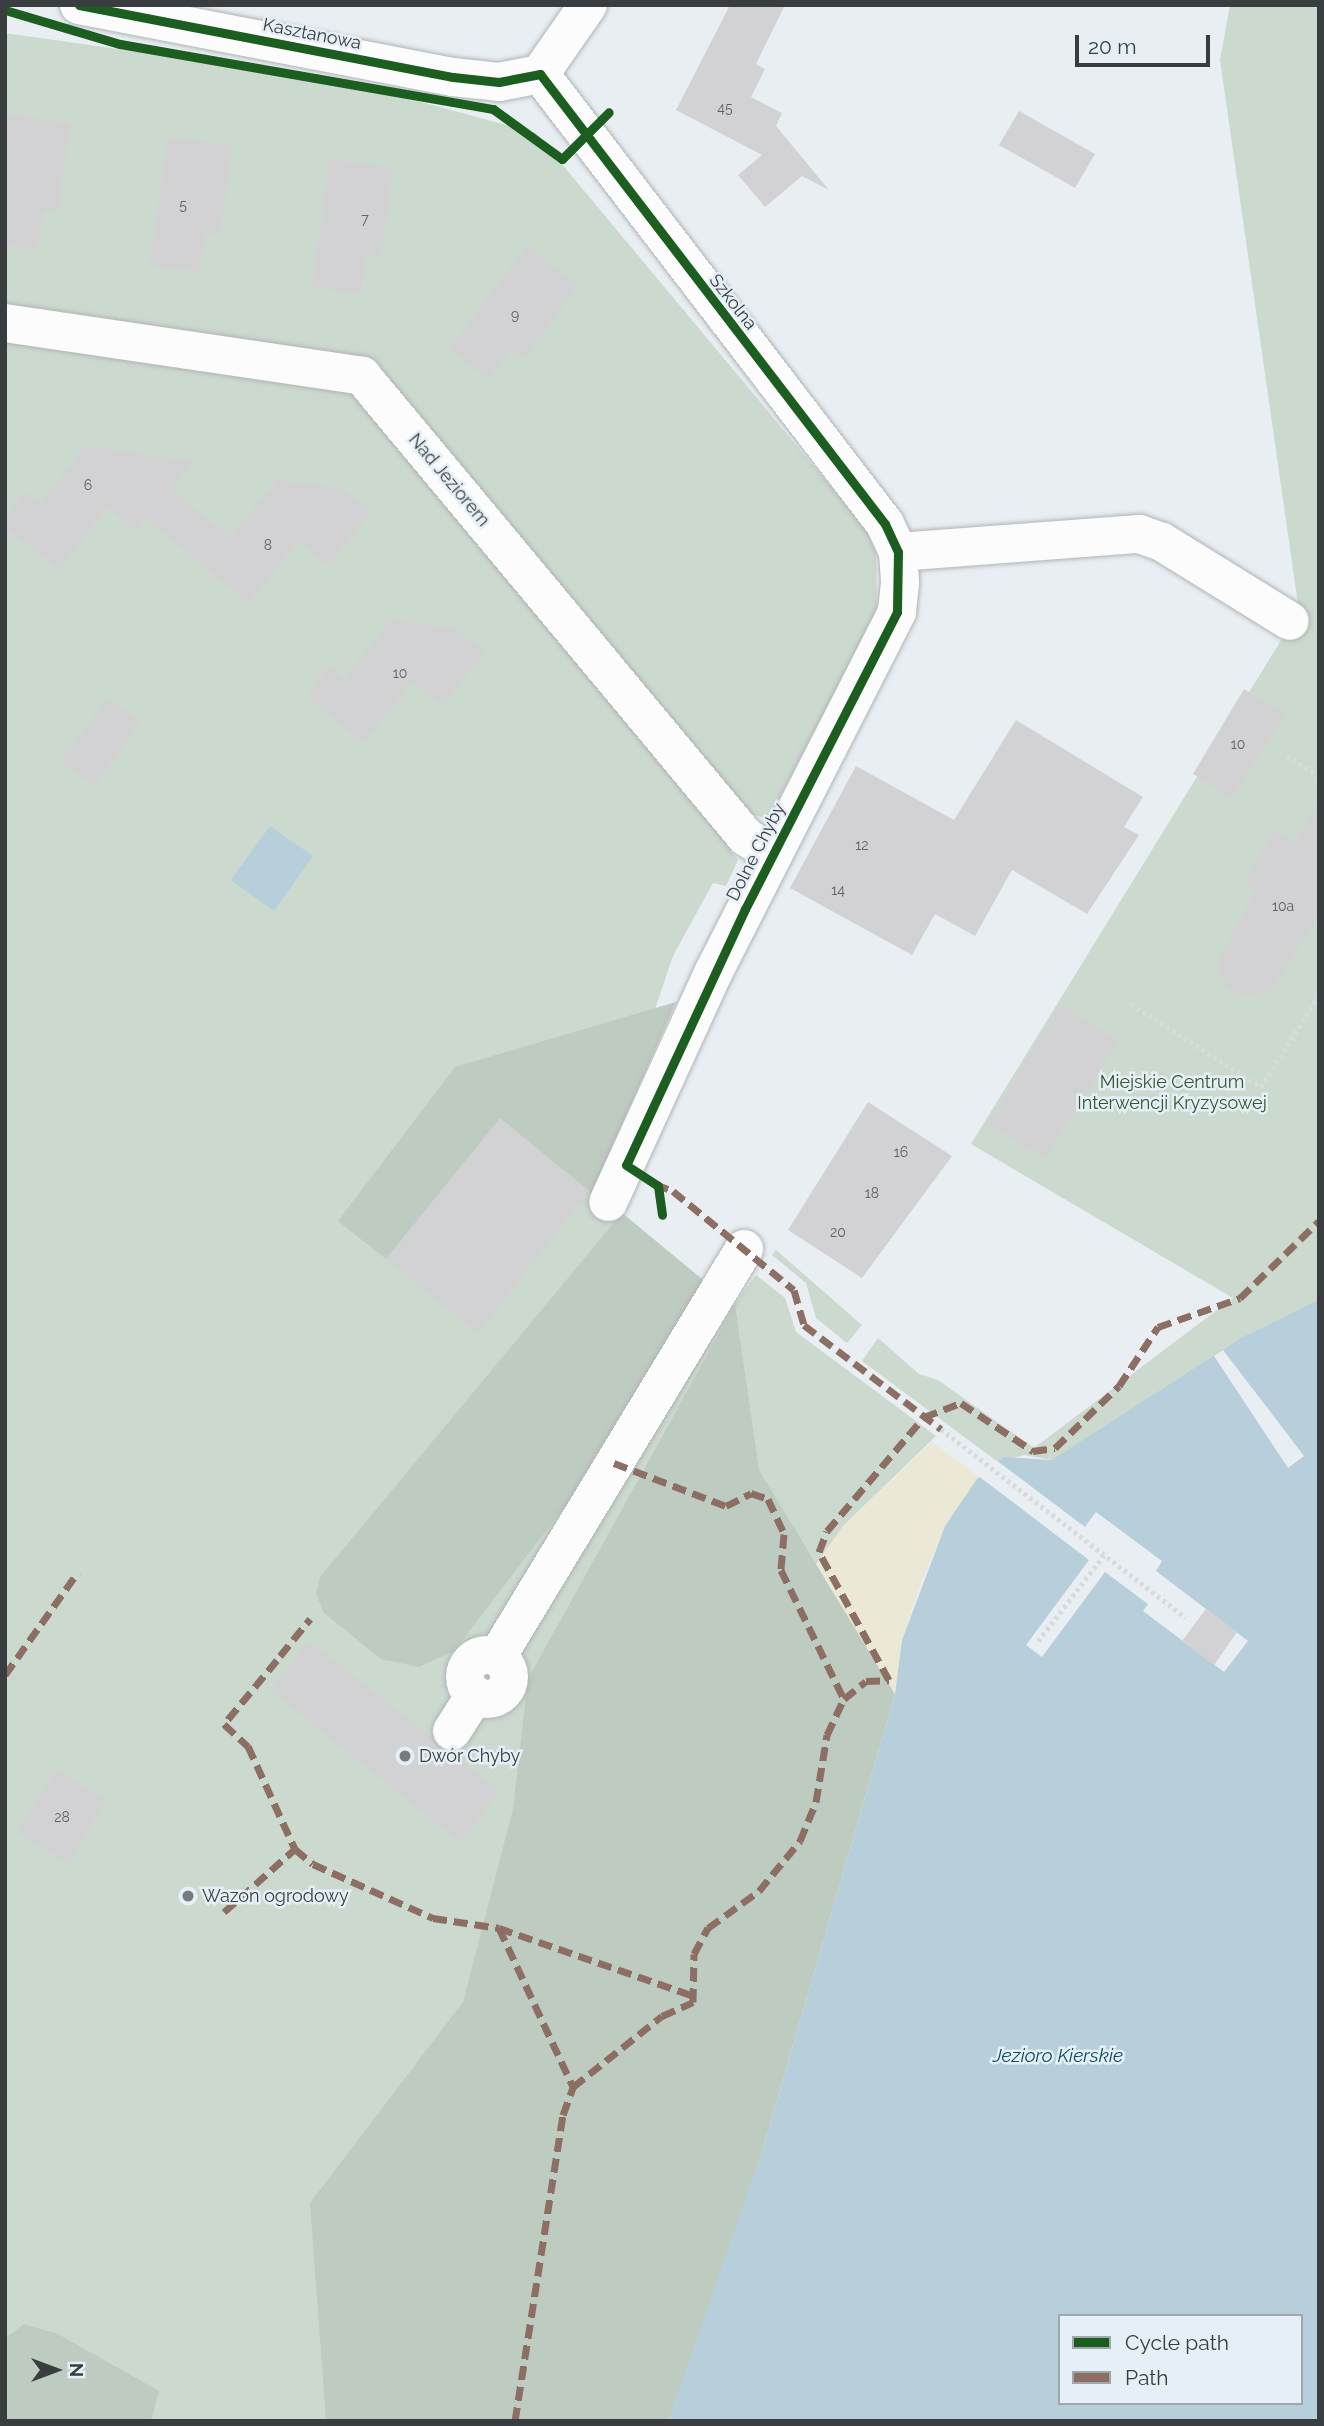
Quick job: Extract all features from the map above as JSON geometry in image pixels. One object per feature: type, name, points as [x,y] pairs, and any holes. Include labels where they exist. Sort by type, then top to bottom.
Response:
[{"type":"street","name":"Kasztanowa","points":[[79,5],[453,76],[499,82],[540,74]]},
{"type":"street","points":[[540,74],[588,5]]},
{"type":"street","name":"Szkolna","points":[[540,74],[885,524],[898,552]]},
{"type":"street","name":"Nad Jeziorem","points":[[5,323],[362,376],[746,837],[773,854]]},
{"type":"street","points":[[898,552],[1139,534],[1162,542],[1290,621]]},
{"type":"street","name":"Dolne Chyby","points":[[608,1202],[773,854],[897,612],[898,552]]},
{"type":"street","points":[[452,1731],[475,1695],[490,1699],[508,1686],[507,1667],[497,1657],[744,1248]]},
{"type":"path","points":[[1287,756],[1319,776]]},
{"type":"path","points":[[1131,1004],[1261,1087],[1319,995]]},
{"type":"path","points":[[941,1429],[1186,1618]]},
{"type":"path","points":[[1038,1642],[1104,1555]]},
{"type":"green space","name":"Miejskie Centrum Interwencji Kryzysowej","points":[[1230,5],[1319,5],[1319,1332],[1230,1382],[1052,1460],[1024,1455],[998,1462],[862,1361],[878,1338],[919,1374],[938,1380],[1034,1448],[1233,1298],[971,1144],[1299,611],[1220,60]]},
{"type":"green space","points":[[5,33],[344,81],[536,133],[866,529],[876,552],[877,615],[768,819],[751,814],[730,851],[738,860],[726,886],[713,883],[673,956],[594,1190],[734,1305],[756,1275],[785,1298],[796,1332],[936,1436],[844,1525],[816,1564],[667,2421],[5,2421]]},
{"type":"green space","points":[[776,1250],[862,1325],[847,1343],[816,1318],[806,1283],[772,1255]]},
{"type":"shaded area","points":[[676,1002],[592,1193],[500,1119],[386,1259],[338,1221],[455,1067]]},
{"type":"shaded area","points":[[622,1213],[711,1287],[575,1493],[454,1651],[419,1667],[381,1659],[324,1613],[316,1594],[320,1577]]},
{"type":"shaded area","points":[[735,1305],[759,1470],[895,1694],[762,2152],[680,2393],[668,2421],[326,2421],[310,2203],[463,2002],[513,1809],[528,1679]]},
{"type":"shaded area","points":[[24,2324],[58,2334],[159,2391],[151,2421],[5,2421],[5,2338]]},
{"type":"sand","points":[[932,1442],[980,1478],[945,1526],[920,1585],[902,1640],[895,1694],[816,1564],[844,1525]]},
{"type":"water","points":[[270,826],[313,856],[274,911],[231,880]]},
{"type":"water","name":"Jezioro Kierskie","points":[[1319,1300],[1319,2421],[668,2421],[762,2152],[895,1694],[902,1640],[945,1526],[977,1479],[1004,1457],[1052,1460],[1243,1337]]},
{"type":"pier","points":[[1223,1350],[1304,1456],[1288,1468],[1214,1356]]},
{"type":"pier","points":[[996,1460],[1085,1527],[1096,1512],[1162,1561],[1156,1571],[1248,1641],[1224,1672],[1143,1611],[1148,1604],[1105,1572],[1042,1657],[1026,1645],[1089,1560],[977,1475]]},
{"type":"building","points":[[730,5],[785,5],[756,64],[765,69],[751,97],[782,113],[776,126],[829,190],[802,176],[765,207],[738,175],[762,155],[676,110]]},
{"type":"building","points":[[1019,111],[1095,154],[1075,188],[999,145]]},
{"type":"building","points":[[5,114],[70,123],[58,212],[43,210],[38,249],[5,245]]},
{"type":"building","points":[[168,137],[232,146],[220,234],[205,233],[199,272],[150,265]]},
{"type":"building","points":[[330,159],[393,168],[381,257],[366,255],[361,294],[312,287]]},
{"type":"building","points":[[527,246],[578,286],[524,357],[512,348],[488,379],[449,349]]},
{"type":"building","points":[[86,446],[194,461],[171,489],[230,537],[277,480],[341,488],[372,512],[328,565],[298,541],[249,603],[146,519],[136,531],[108,507],[59,569],[5,528],[5,518],[25,492],[40,503]]},
{"type":"building","points":[[391,620],[454,628],[485,652],[442,706],[412,681],[363,743],[307,696],[330,667],[344,678]]},
{"type":"building","points":[[1244,689],[1285,714],[1231,799],[1193,774]]},
{"type":"building","points":[[107,698],[141,722],[94,786],[61,762]]},
{"type":"building","points":[[1016,720],[1143,797],[1124,827],[1139,835],[1087,914],[1012,870],[975,936],[935,914],[912,955],[790,888],[856,766],[954,820]]},
{"type":"building","points":[[1319,803],[1319,914],[1275,985],[1264,993],[1239,995],[1228,988],[1217,964],[1256,889],[1244,881],[1275,830],[1295,842]]},
{"type":"building","points":[[1060,1005],[1118,1040],[1045,1159],[988,1124]]},
{"type":"building","points":[[868,1102],[952,1156],[862,1278],[788,1230]]},
{"type":"building","points":[[500,1118],[589,1191],[478,1333],[386,1259]]},
{"type":"building","points":[[1206,1609],[1237,1632],[1214,1665],[1182,1641]]},
{"type":"building","name":"Dwór Chyby","points":[[309,1641],[500,1791],[460,1842],[270,1690]]},
{"type":"building","points":[[57,1769],[106,1801],[68,1864],[17,1832]]},
{"type":"marked path","points":[[655,1184],[673,1191],[794,1290],[804,1325],[941,1429]]},
{"type":"marked path","points":[[515,2421],[563,2115],[573,2087],[662,2016],[693,2002],[694,1954],[708,1928],[759,1891],[800,1841],[816,1802],[827,1735],[844,1699],[866,1681],[889,1680],[819,1552],[827,1531],[924,1417],[961,1403],[1033,1451],[1055,1448],[1119,1386],[1158,1327],[1240,1298],[1319,1221]]},
{"type":"marked path","points":[[614,1463],[726,1506],[751,1493],[768,1499],[784,1534],[781,1570],[844,1699]]},
{"type":"marked path","points":[[5,1675],[78,1572]]},
{"type":"marked path","points":[[280,1656],[310,1619]]},
{"type":"marked path","points":[[277,1660],[224,1724],[248,1746],[295,1849],[313,1864],[433,1918],[499,1928],[694,1996]]},
{"type":"marked path","points":[[224,1912],[295,1849]]},
{"type":"marked path","points":[[499,1928],[573,2087]]},
{"type":"cycle path","points":[[79,5],[453,77],[499,82],[540,74]]},
{"type":"cycle path","points":[[5,10],[120,44],[493,109],[562,159],[609,112]]},
{"type":"cycle path","points":[[540,74],[885,524],[898,552],[897,612],[745,909],[626,1165],[658,1186],[662,1215]]},
{"type":"place","name":"Dwór Chyby","points":[[405,1756]]},
{"type":"place","name":"Wazon ogrodowy","points":[[188,1896]]}]
